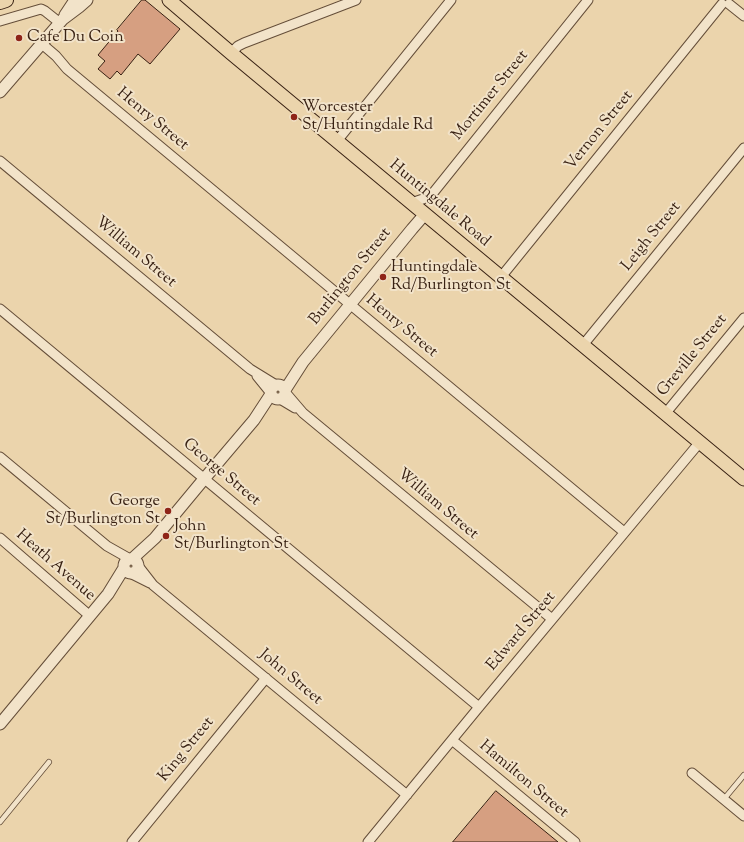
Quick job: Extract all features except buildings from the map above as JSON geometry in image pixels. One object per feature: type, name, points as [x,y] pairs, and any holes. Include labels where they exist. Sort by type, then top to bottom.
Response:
[{"type":"main road","name":"Huntingdale Road","points":[[169,0],[744,479]]},
{"type":"street","points":[[0,92],[61,21],[75,0]]},
{"type":"street","points":[[61,21],[80,8],[87,0]]},
{"type":"street","points":[[231,53],[240,44],[356,0]]},
{"type":"street","points":[[337,141],[451,0]]},
{"type":"street","name":"Mortimer Street","points":[[411,203],[423,199],[433,192],[588,0]]},
{"type":"street","points":[[725,2],[744,16]]},
{"type":"street","name":"Vernon Street","points":[[501,277],[725,2]]},
{"type":"street","points":[[0,21],[41,9],[61,21]]},
{"type":"street","name":"Henry Street","points":[[40,46],[52,60],[67,69],[624,532]]},
{"type":"street","name":"Leigh Street","points":[[583,345],[744,148]]},
{"type":"street","name":"William Street","points":[[0,161],[552,619]]},
{"type":"street","name":"Burlington Street","points":[[0,724],[425,214]]},
{"type":"street","name":"George Street","points":[[0,309],[479,707]]},
{"type":"street","name":"Greville Street","points":[[666,414],[744,318]]},
{"type":"street","name":"Edward Street","points":[[369,842],[479,707],[700,442]]},
{"type":"street","name":"John Street","points":[[0,457],[407,795]]},
{"type":"street","name":"Heath Avenue","points":[[0,538],[90,616]]},
{"type":"street","name":"King Street","points":[[132,842],[266,678]]},
{"type":"street","name":"Hamilton Street","points":[[452,740],[575,842]]},
{"type":"street","points":[[692,773],[744,816]]},
{"type":"lane","points":[[0,822],[49,762]]},
{"type":"lane","points":[[724,799],[744,775]]},
{"type":"place","name":"Cafe Du Coin","points":[[19,38]]},
{"type":"place","name":"Worcester St/Huntingdale Rd","points":[[294,117]]},
{"type":"place","name":"Huntingdale Rd/Burlington St","points":[[383,277]]},
{"type":"place","name":"George St/Burlington St","points":[[168,511]]},
{"type":"place","name":"John St/Burlington St","points":[[166,536]]}]
